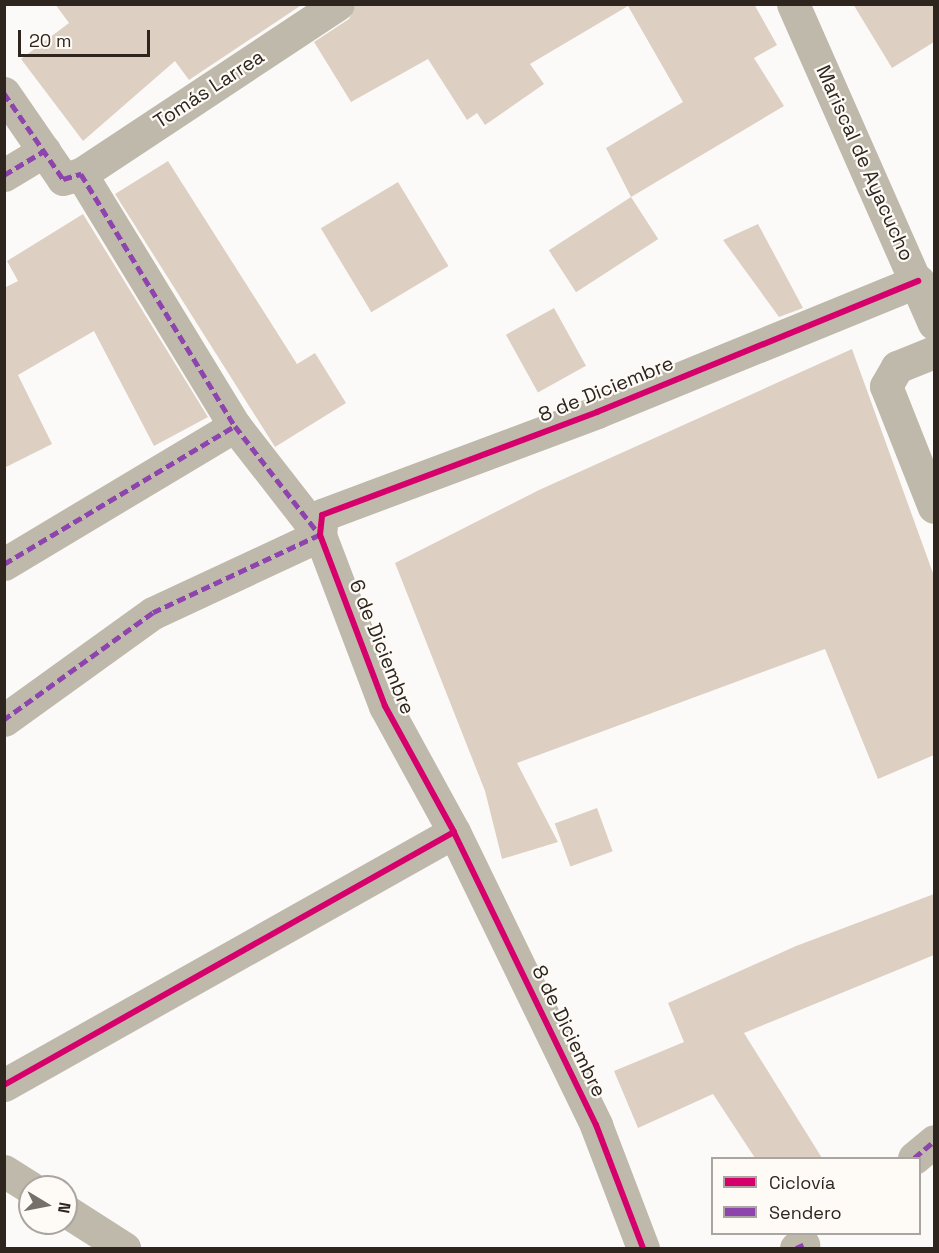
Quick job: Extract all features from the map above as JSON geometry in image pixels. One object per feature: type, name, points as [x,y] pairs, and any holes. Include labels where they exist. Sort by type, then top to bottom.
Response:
[{"type":"street","name":"Tomás Larrea","points":[[81,174],[338,4]]},
{"type":"street","name":"Mariscal de Ayacucho","points":[[793,4],[918,281],[934,323]]},
{"type":"street","points":[[4,93],[63,179],[81,174]]},
{"type":"street","points":[[4,175],[44,151]]},
{"type":"street","name":"6 de Diciembre","points":[[81,174],[235,426],[320,535],[385,706],[454,831]]},
{"type":"street","name":"8 de Diciembre","points":[[320,535],[322,515],[597,412],[918,281]]},
{"type":"street","points":[[934,352],[897,368],[886,386],[934,507]]},
{"type":"street","points":[[4,564],[235,426]]},
{"type":"street","points":[[4,720],[153,614],[320,535]]},
{"type":"street","points":[[4,1085],[454,831]]},
{"type":"street","name":"8 de Diciembre","points":[[454,831],[596,1125],[643,1248]]},
{"type":"street","points":[[915,1157],[934,1141]]},
{"type":"street","points":[[4,1171],[18,1180]]},
{"type":"street","points":[[78,1219],[124,1248]]},
{"type":"building","points":[[55,4],[303,4],[189,80],[175,61],[83,141],[21,59],[69,23]]},
{"type":"building","points":[[356,4],[754,4],[777,45],[754,58],[784,106],[631,197],[606,148],[683,102],[628,6],[530,64],[544,84],[485,125],[477,113],[467,120],[428,59],[351,102],[314,42],[349,19]]},
{"type":"building","points":[[853,4],[934,4],[934,42],[892,68]]},
{"type":"building","points":[[168,161],[297,364],[315,353],[346,403],[275,447],[115,194]]},
{"type":"building","points":[[398,182],[448,266],[371,312],[321,228]]},
{"type":"building","points":[[631,197],[658,239],[576,292],[549,250]]},
{"type":"building","points":[[83,214],[208,417],[154,446],[94,331],[18,375],[52,444],[4,468],[4,288],[18,281],[7,261]]},
{"type":"building","points":[[758,224],[803,308],[779,317],[723,240]]},
{"type":"building","points":[[554,308],[586,366],[538,392],[506,335]]},
{"type":"building","points":[[852,349],[934,576],[934,755],[878,779],[825,649],[517,763],[558,842],[502,859],[485,791],[395,563],[539,490]]},
{"type":"building","points":[[597,808],[613,851],[570,867],[555,823]]},
{"type":"building","points":[[934,894],[934,955],[744,1033],[821,1157],[754,1157],[713,1094],[638,1128],[614,1071],[684,1042],[668,1003],[796,946]]},
{"type":"marked path","points":[[4,93],[63,179],[81,174],[235,426],[320,535],[153,613],[4,720]]},
{"type":"marked path","points":[[4,175],[44,151]]},
{"type":"marked path","points":[[4,564],[235,426]]},
{"type":"marked path","points":[[915,1157],[934,1141]]},
{"type":"marked path","points":[[796,1248],[803,1245]]},
{"type":"cycle path","points":[[643,1248],[596,1125],[454,832],[385,706],[320,535],[322,515],[597,412],[918,281]]},
{"type":"cycle path","points":[[4,1085],[454,832]]}]
